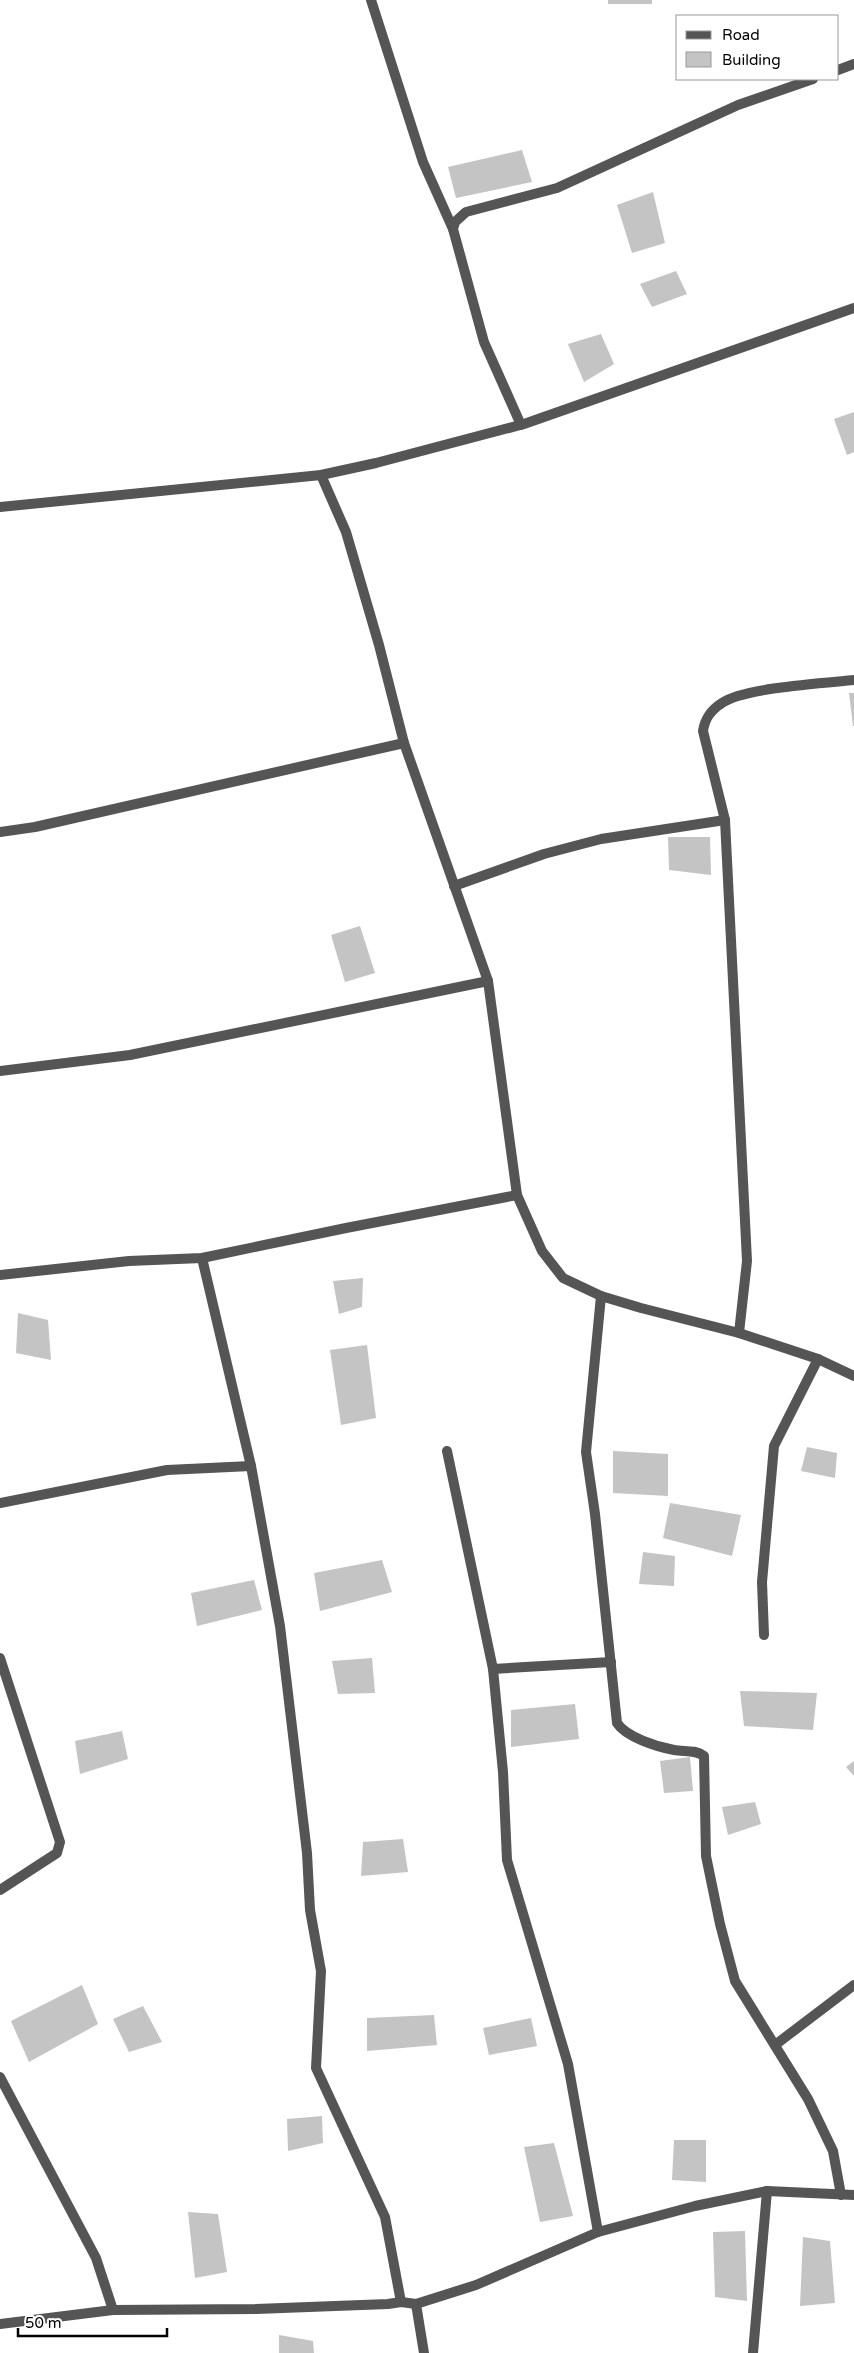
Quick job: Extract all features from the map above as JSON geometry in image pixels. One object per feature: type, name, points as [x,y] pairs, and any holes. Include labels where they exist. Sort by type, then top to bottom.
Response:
[{"type":"street","points":[[371,0],[422,162],[453,229],[484,342],[520,425]]},
{"type":"street","points":[[839,70],[854,64]]},
{"type":"street","points":[[453,229],[455,222],[466,212],[557,188],[738,105],[810,80]]},
{"type":"street","points":[[0,507],[321,475],[520,425],[854,308]]},
{"type":"street","points":[[321,475],[346,532],[379,645],[404,743],[488,981],[517,1195],[542,1251],[563,1278],[601,1296],[641,1308],[739,1332],[818,1359],[854,1376]]},
{"type":"street","points":[[739,1332],[747,1261],[725,820],[703,731],[705,721],[711,711],[723,702],[746,694],[854,680]]},
{"type":"street","points":[[0,832],[54,824],[404,743]]},
{"type":"street","points":[[454,886],[544,854],[600,839],[725,820]]},
{"type":"street","points":[[0,1071],[130,1055],[488,981]]},
{"type":"street","points":[[0,1275],[129,1261],[202,1258],[517,1195]]},
{"type":"street","points":[[202,1258],[251,1466],[280,1626],[307,1853],[310,1910],[320,1971],[316,2068],[385,2217],[401,2302]]},
{"type":"street","points":[[601,1296],[586,1452],[617,1723],[626,1734],[673,1750],[696,1751],[704,1756],[706,1856],[720,1924],[735,1981],[808,2099],[833,2151],[841,2195]]},
{"type":"street","points":[[764,1635],[762,1582],[774,1446],[818,1359]]},
{"type":"street","points":[[447,1451],[493,1669],[503,1772],[507,1860],[568,2064],[598,2232]]},
{"type":"street","points":[[0,1503],[167,1470],[251,1466]]},
{"type":"street","points":[[0,1658],[60,1842],[60,1848],[57,1852],[0,1890]]},
{"type":"street","points":[[493,1669],[611,1662]]},
{"type":"street","points":[[775,2045],[854,1985]]},
{"type":"street","points":[[0,2077],[96,2258],[113,2310]]},
{"type":"street","points":[[753,2353],[767,2191]]},
{"type":"street","points":[[0,2324],[113,2310],[256,2309],[401,2302],[416,2304],[476,2285],[598,2232],[695,2206],[767,2191],[854,2195]]},
{"type":"street","points":[[416,2304],[424,2353]]},
{"type":"building","points":[[608,0],[652,0],[652,4],[608,4]]},
{"type":"building","points":[[522,150],[532,182],[456,198],[448,167]]},
{"type":"building","points":[[653,192],[665,243],[632,253],[617,205]]},
{"type":"building","points":[[676,271],[687,294],[652,307],[640,284]]},
{"type":"building","points":[[601,334],[614,364],[584,382],[568,344]]},
{"type":"building","points":[[854,412],[854,452],[847,455],[834,419]]},
{"type":"building","points":[[849,693],[854,693],[854,726],[853,726]]},
{"type":"building","points":[[668,837],[710,837],[711,875],[669,870]]},
{"type":"building","points":[[360,926],[375,973],[345,982],[331,935]]},
{"type":"building","points":[[363,1278],[362,1307],[339,1314],[333,1281]]},
{"type":"building","points":[[18,1313],[48,1320],[51,1360],[16,1353]]},
{"type":"building","points":[[367,1345],[376,1418],[341,1425],[330,1350]]},
{"type":"building","points":[[807,1447],[837,1453],[835,1478],[801,1471]]},
{"type":"building","points":[[613,1451],[668,1454],[668,1496],[613,1493]]},
{"type":"building","points":[[670,1503],[741,1515],[732,1556],[663,1538]]},
{"type":"building","points":[[643,1552],[675,1556],[674,1586],[639,1584]]},
{"type":"building","points":[[382,1560],[392,1592],[320,1611],[314,1573]]},
{"type":"building","points":[[254,1580],[262,1610],[197,1626],[191,1593]]},
{"type":"building","points":[[372,1658],[375,1693],[338,1694],[332,1661]]},
{"type":"building","points":[[740,1691],[817,1693],[813,1730],[744,1726]]},
{"type":"building","points":[[575,1704],[579,1739],[511,1747],[511,1710]]},
{"type":"building","points":[[122,1731],[128,1759],[80,1774],[75,1741]]},
{"type":"building","points":[[690,1757],[693,1791],[664,1793],[660,1761]]},
{"type":"building","points":[[854,1761],[854,1776],[846,1767]]},
{"type":"building","points":[[755,1802],[761,1824],[728,1835],[722,1807]]},
{"type":"building","points":[[403,1839],[408,1872],[361,1876],[363,1842]]},
{"type":"building","points":[[82,1985],[98,2024],[29,2062],[11,2021]]},
{"type":"building","points":[[143,2006],[162,2042],[129,2052],[113,2019]]},
{"type":"building","points":[[434,2015],[437,2045],[367,2051],[367,2018]]},
{"type":"building","points":[[531,2018],[537,2046],[489,2055],[483,2028]]},
{"type":"building","points":[[322,2116],[323,2143],[288,2151],[287,2119]]},
{"type":"building","points":[[674,2140],[706,2140],[706,2182],[672,2180]]},
{"type":"building","points":[[554,2143],[573,2216],[540,2222],[524,2147]]},
{"type":"building","points":[[188,2212],[218,2214],[227,2272],[195,2278]]},
{"type":"building","points":[[745,2231],[747,2301],[715,2297],[713,2232]]},
{"type":"building","points":[[803,2237],[830,2241],[835,2303],[800,2306]]},
{"type":"building","points":[[279,2335],[313,2341],[314,2353],[279,2353]]}]
